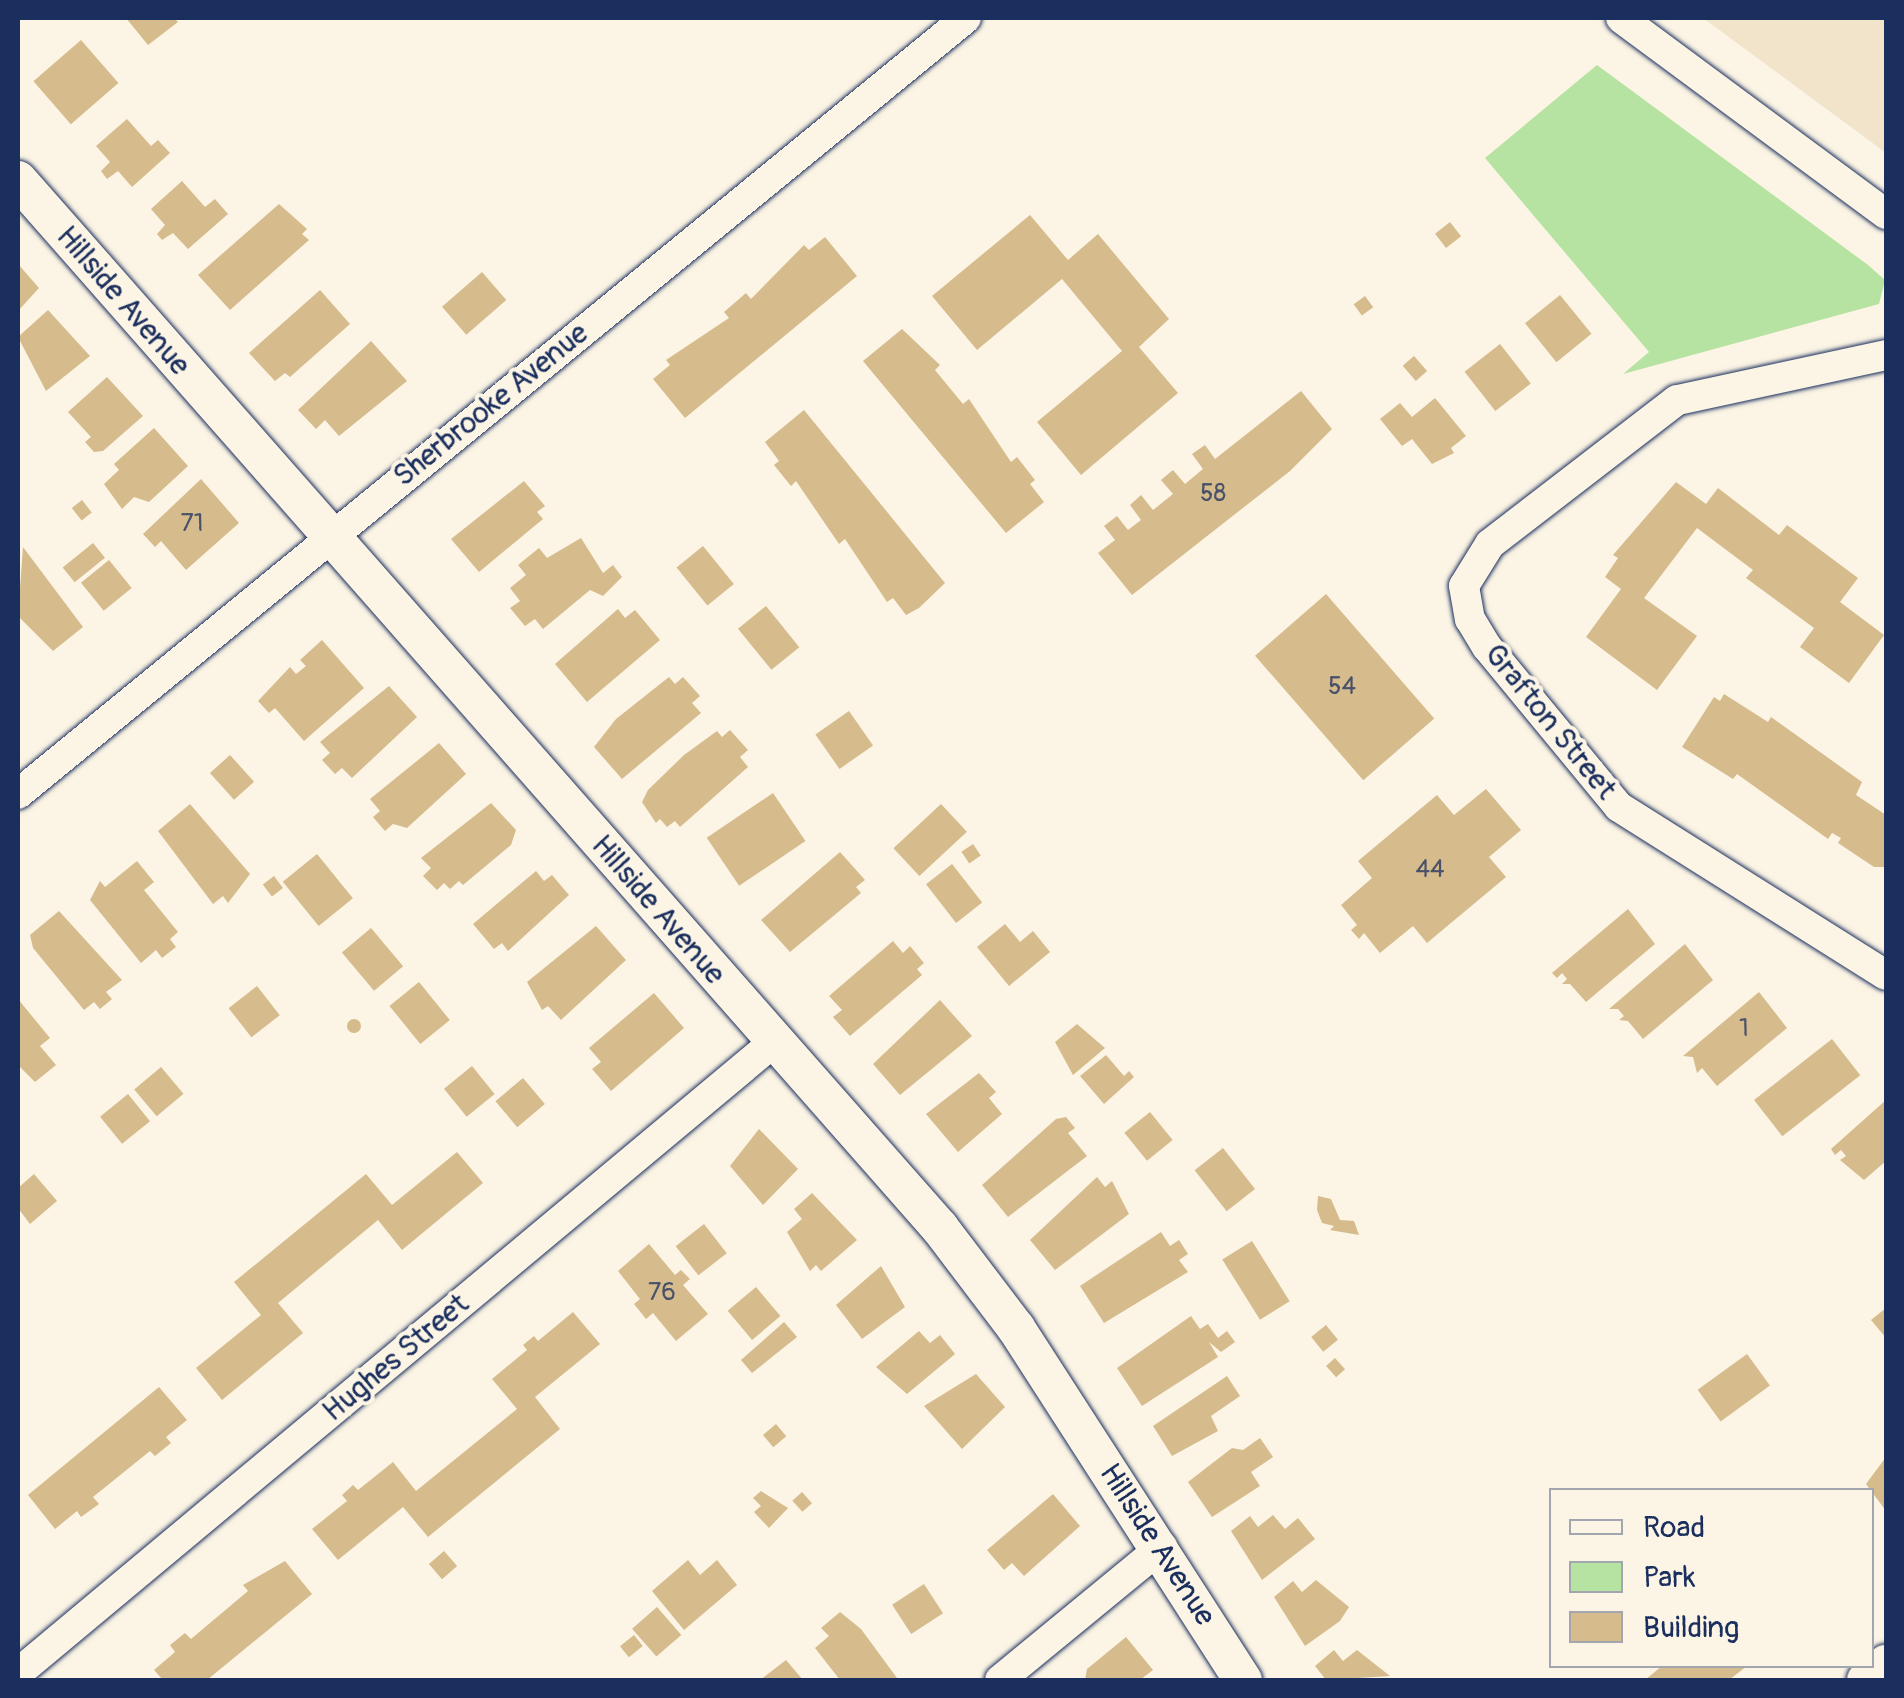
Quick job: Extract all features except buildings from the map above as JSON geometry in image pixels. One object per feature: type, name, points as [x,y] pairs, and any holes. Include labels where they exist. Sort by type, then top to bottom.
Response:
[{"type":"street","name":"Sherbrooke Avenue","points":[[18,794],[966,18]]},
{"type":"street","points":[[1621,18],[1886,214]]},
{"type":"street","name":"Hillside Avenue","points":[[18,180],[940,1228],[1016,1328],[1162,1547],[1243,1680]]},
{"type":"street","name":"Grafton Street","points":[[1886,356],[1676,400],[1490,544],[1464,586],[1470,619],[1487,647],[1619,807],[1886,976]]},
{"type":"street","name":"Hughes Street","points":[[18,1674],[774,1042]]},
{"type":"street","points":[[1000,1680],[1162,1547]]},
{"type":"street","points":[[1866,1680],[1886,1664]]},
{"type":"shaded area","points":[[1703,18],[1886,18],[1886,153]]},
{"type":"green space","points":[[1597,65],[1868,265],[1885,280],[1879,304],[1623,374],[1649,352],[1485,158]]}]
